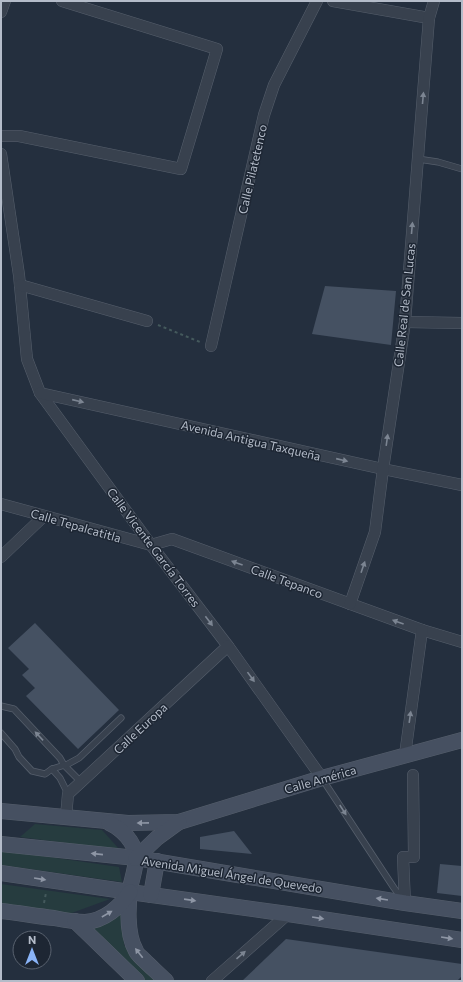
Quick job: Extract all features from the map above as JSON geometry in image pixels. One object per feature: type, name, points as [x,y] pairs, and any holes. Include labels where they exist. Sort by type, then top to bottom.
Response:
[{"type":"main road","name":"Calle América","points":[[4,810],[128,823],[179,822],[322,778],[462,740]]},
{"type":"main road","name":"Calle América","points":[[106,821],[116,826],[127,836],[132,844],[136,858],[157,838],[179,822]]},
{"type":"main road","name":"Avenida Miguel Ángel de Quevedo","points":[[1,844],[157,861],[405,903],[462,910]]},
{"type":"main road","points":[[136,858],[130,892],[129,919],[131,937],[136,952],[166,981]]},
{"type":"main road","points":[[151,895],[157,861]]},
{"type":"main road","points":[[1,873],[462,940]]},
{"type":"main road","points":[[1,911],[76,921],[89,921],[106,916],[123,902],[130,892]]},
{"type":"main road","points":[[76,921],[137,981]]},
{"type":"street","points":[[1,12],[5,1]]},
{"type":"street","points":[[1,136],[20,136],[181,169],[216,49],[62,1]]},
{"type":"street","name":"Calle Pilatetenco","points":[[211,346],[264,115],[274,85],[317,1]]},
{"type":"street","points":[[333,1],[429,18]]},
{"type":"street","name":"Calle Real de San Lucas","points":[[350,604],[375,532],[405,322],[429,18],[434,1]]},
{"type":"street","name":"Calle Vicente García Torres","points":[[1,154],[20,275],[27,359],[40,393],[151,545],[228,646],[322,778]]},
{"type":"street","points":[[20,285],[147,322]]},
{"type":"street","points":[[405,322],[462,323]]},
{"type":"street","name":"Avenida Antigua Taxqueña","points":[[40,393],[462,485]]},
{"type":"street","name":"Calle Tepalcatitla","points":[[1,504],[151,545]]},
{"type":"street","points":[[1,557],[44,516]]},
{"type":"street","name":"Calle Tepanco","points":[[151,545],[172,539],[422,630],[462,642]]},
{"type":"street","points":[[405,755],[422,630]]},
{"type":"street","name":"Calle Europa","points":[[68,794],[228,646]]},
{"type":"street","points":[[405,903],[403,857],[414,857],[413,775]]},
{"type":"street","points":[[66,817],[68,794]]},
{"type":"street","points":[[212,981],[288,914]]},
{"type":"lane","points":[[418,159],[438,162],[462,169]]},
{"type":"lane","points":[[1,706],[14,709],[81,782]]},
{"type":"lane","points":[[1,734],[32,771],[45,774],[52,769],[68,764],[79,758],[121,718]]},
{"type":"lane","points":[[52,769],[60,778],[68,794]]},
{"type":"lane","name":"Calle Vicente García Torres","points":[[322,778],[405,903]]},
{"type":"path","points":[[147,322],[211,346]]},
{"type":"path","points":[[42,917],[48,880]]},
{"type":"green space","points":[[35,824],[102,830],[120,850],[20,837]]},
{"type":"green space","points":[[1,850],[119,867],[122,882],[1,865]]},
{"type":"green space","points":[[1,884],[110,899],[69,914],[1,905]]},
{"type":"green space","points":[[123,911],[124,945],[158,981],[144,981],[91,926]]},
{"type":"building","points":[[325,286],[396,291],[391,345],[312,334]]},
{"type":"building","points":[[35,623],[119,710],[78,749],[26,696],[35,688],[22,675],[29,669],[8,648]]},
{"type":"building","points":[[234,831],[252,854],[200,849],[200,837]]},
{"type":"building","points":[[440,864],[462,866],[462,896],[437,893]]},
{"type":"building","points":[[286,939],[462,964],[462,976],[457,981],[242,981]]}]
